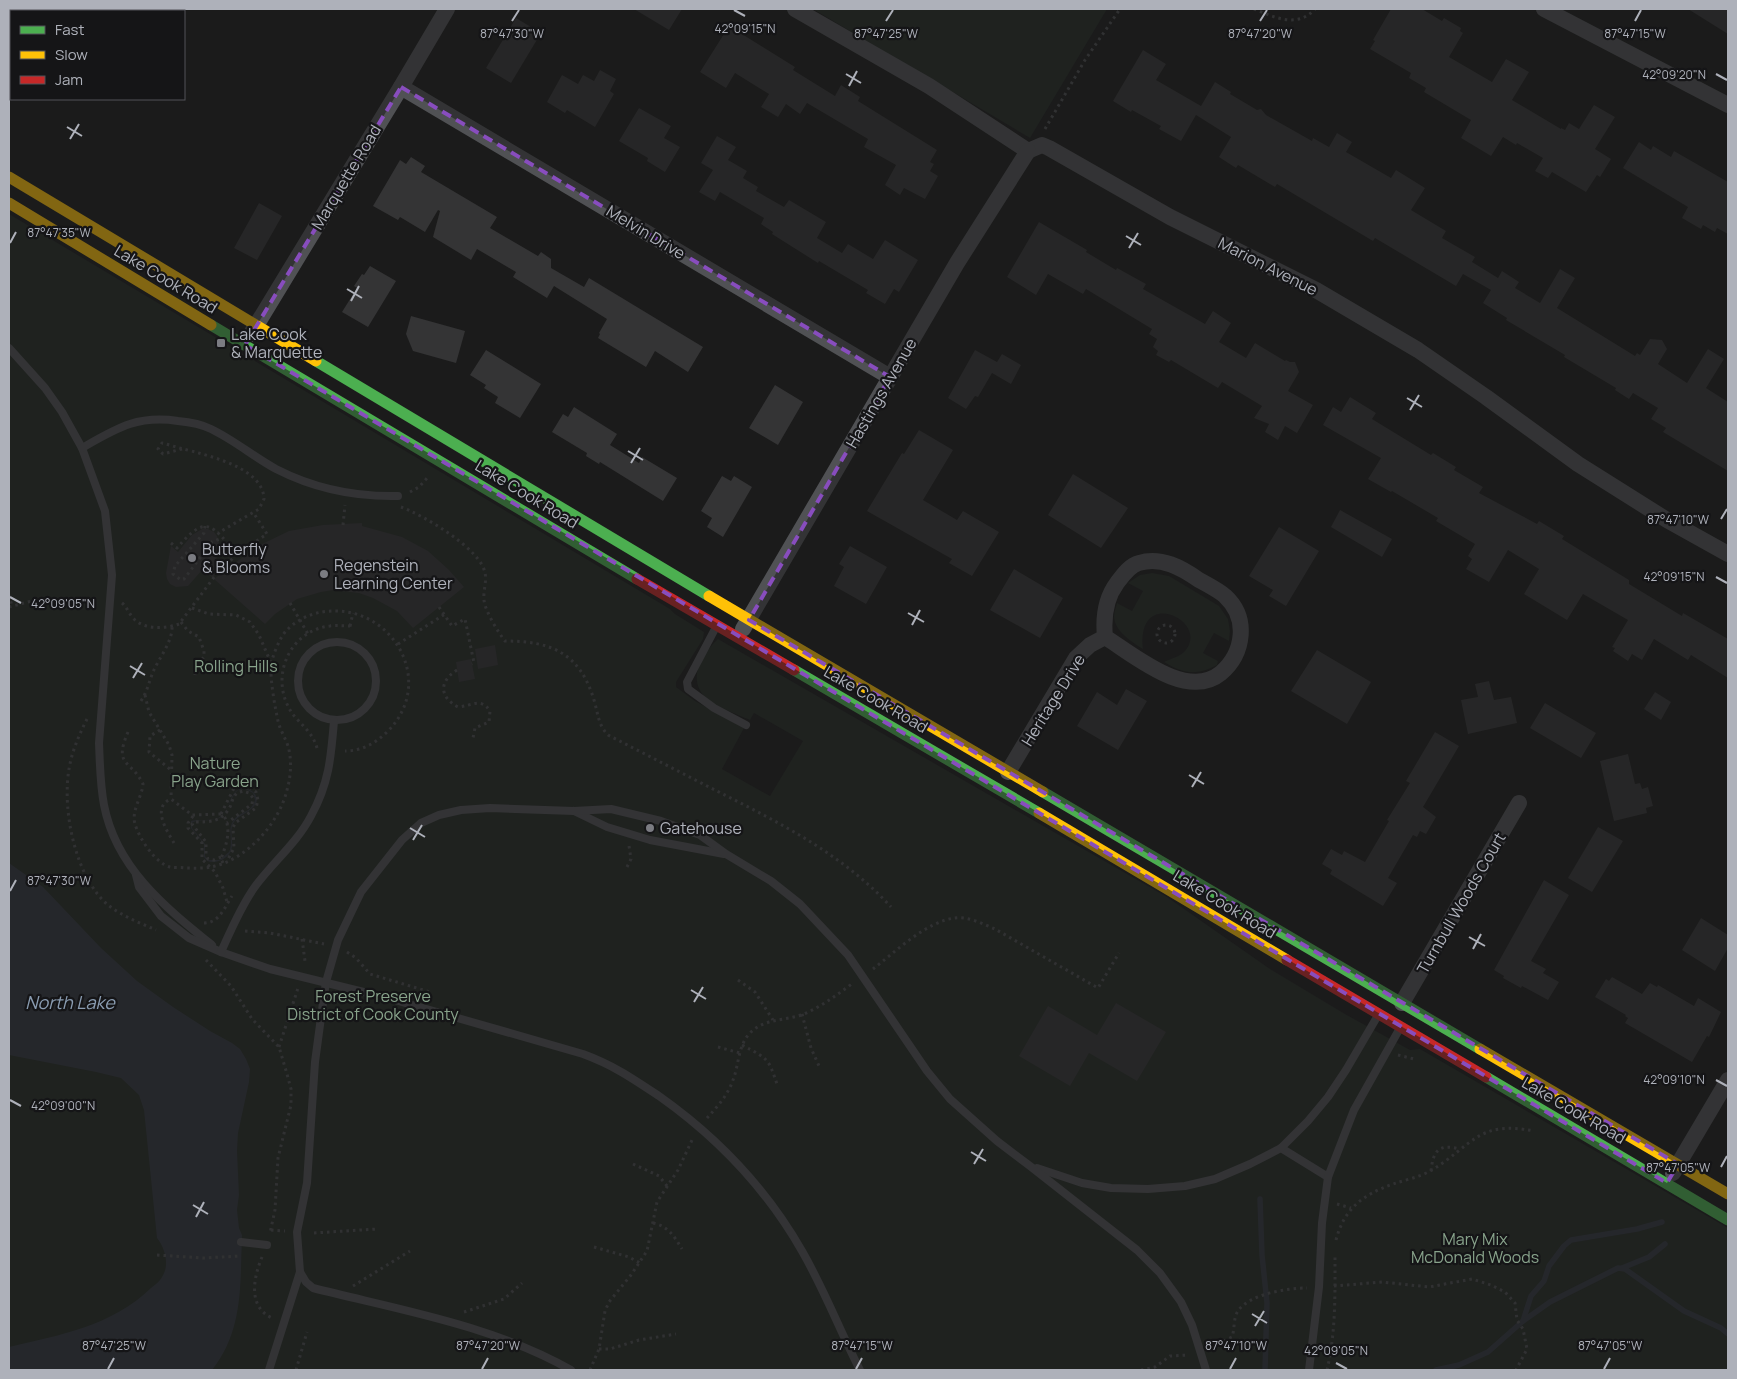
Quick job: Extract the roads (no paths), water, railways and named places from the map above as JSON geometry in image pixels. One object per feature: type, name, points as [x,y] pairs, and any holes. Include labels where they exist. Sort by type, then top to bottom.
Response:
[{"type":"main road","name":"Lake Cook Road","points":[[9,177],[256,326],[723,617],[738,637],[1395,1013],[1678,1164],[1728,1194]]},
{"type":"main road","name":"Lake Cook Road","points":[[9,203],[439,460],[723,617],[749,620],[1008,772],[1728,1220]]},
{"type":"street","name":"Marquette Road","points":[[245,345],[447,9]]},
{"type":"street","name":"Marion Avenue","points":[[796,9],[929,86],[1031,149],[1042,145],[1065,156],[1170,217],[1316,290],[1418,350],[1486,396],[1578,464],[1667,520],[1728,554]]},
{"type":"street","points":[[1544,9],[1728,105]]},
{"type":"street","name":"Melvin Drive","points":[[401,87],[890,377]]},
{"type":"street","name":"Hastings Avenue","points":[[738,637],[957,263],[1031,149]]},
{"type":"street","points":[[1152,560],[1170,564],[1187,571],[1225,596],[1234,607],[1240,621],[1241,634],[1234,659],[1216,677],[1203,682],[1175,680],[1106,637],[1104,620],[1106,603],[1114,586],[1124,573],[1137,563],[1152,560]]},
{"type":"street","name":"Heritage Drive","points":[[1008,772],[1076,658],[1090,645],[1106,637]]},
{"type":"street","name":"Turnbull Woods Court","points":[[1395,1013],[1519,803]]},
{"type":"street","points":[[1667,1183],[1728,1080]]},
{"type":"lane","points":[[9,348],[45,388],[62,412],[82,448],[105,511],[112,575],[99,743],[104,806],[114,837],[136,875],[138,887],[161,916],[189,938],[270,969],[396,1000],[583,1054],[630,1075],[700,1127],[726,1151],[756,1184],[801,1249],[860,1370]]},
{"type":"lane","points":[[82,448],[109,432],[138,421],[152,419],[181,421],[211,429],[265,462],[298,478],[326,488],[374,496],[398,496]]},
{"type":"lane","points":[[374,496],[382,502]]},
{"type":"lane","points":[[723,617],[687,682],[688,689],[714,708],[746,725]]},
{"type":"lane","points":[[339,642],[351,644],[362,650],[376,671],[377,684],[374,696],[368,707],[358,715],[346,720],[334,721],[321,718],[309,710],[301,699],[298,686],[298,672],[304,660],[313,650],[325,643],[339,642]]},
{"type":"lane","points":[[222,952],[233,926],[255,887],[298,837],[311,818],[329,771],[334,721]]},
{"type":"lane","points":[[268,1370],[300,1272],[297,1232],[307,1183],[316,1062],[326,982],[338,940],[361,892],[402,840],[421,823],[439,815],[461,810],[490,808],[574,811],[612,809],[661,820],[700,836],[771,881],[800,904],[848,956],[927,1071],[950,1099],[997,1142],[1137,1250],[1160,1273],[1181,1302],[1192,1325],[1206,1370]]},
{"type":"lane","points":[[574,811],[607,827],[627,833],[660,842],[726,854]]},
{"type":"lane","points":[[1030,1166],[1082,1183],[1111,1188],[1148,1189],[1185,1186],[1215,1179],[1281,1148],[1328,1097],[1346,1070],[1395,1013]]},
{"type":"lane","points":[[1309,1370],[1319,1287],[1322,1223],[1328,1177],[1395,1013]]},
{"type":"lane","points":[[1281,1148],[1328,1177]]},
{"type":"lane","points":[[241,1242],[267,1244]]},
{"type":"lane","points":[[300,1272],[306,1282],[313,1288],[455,1323],[505,1339],[570,1370]]},
{"type":"water","points":[[243,788],[252,791],[257,799],[254,807],[234,822],[231,832],[233,821],[238,815],[251,808],[255,800],[253,793],[245,789],[238,790],[228,805],[237,790]]},
{"type":"water","points":[[204,820],[192,823],[192,828],[205,844],[205,856],[208,860],[219,860],[229,852],[231,832],[232,847],[228,856],[218,861],[207,861],[204,857],[204,844],[191,828],[191,821]]},
{"type":"water","name":"North Lake","points":[[9,863],[43,887],[101,948],[137,981],[173,1007],[232,1043],[240,1049],[246,1059],[250,1069],[249,1082],[238,1133],[237,1151],[239,1195],[237,1210],[239,1228],[242,1235],[240,1288],[235,1322],[230,1339],[212,1370],[9,1370],[9,1347],[66,1333],[120,1312],[159,1281],[166,1267],[166,1257],[157,1238],[144,1110],[139,1095],[121,1078],[9,1055]]},
{"type":"waterway","points":[[1260,1199],[1262,1255],[1267,1303],[1265,1370]]},
{"type":"waterway","points":[[1523,1321],[1531,1296],[1544,1281],[1549,1266],[1571,1240],[1637,1229],[1662,1222]]},
{"type":"waterway","points":[[1622,1268],[1649,1257],[1665,1244]]},
{"type":"waterway","points":[[1436,1370],[1459,1365],[1488,1352],[1523,1321],[1550,1302],[1618,1268],[1625,1269],[1684,1311],[1721,1328],[1728,1334]]},
{"type":"place","name":"Lake Cook & Marquette","points":[[221,343]]},
{"type":"place","name":"Butterfly & Blooms","points":[[192,558]]},
{"type":"place","name":"Regenstein Learning Center","points":[[324,574]]},
{"type":"place","name":"Gatehouse","points":[[650,828]]},
{"type":"park label","name":"Rolling Hills","points":[[236,666]]},
{"type":"park label","name":"Nature Play Garden","points":[[215,772]]},
{"type":"park label","name":"Forest Preserve District of Cook County","points":[[373,1005]]},
{"type":"park label","name":"Mary Mix McDonald Woods","points":[[1475,1248]]}]
